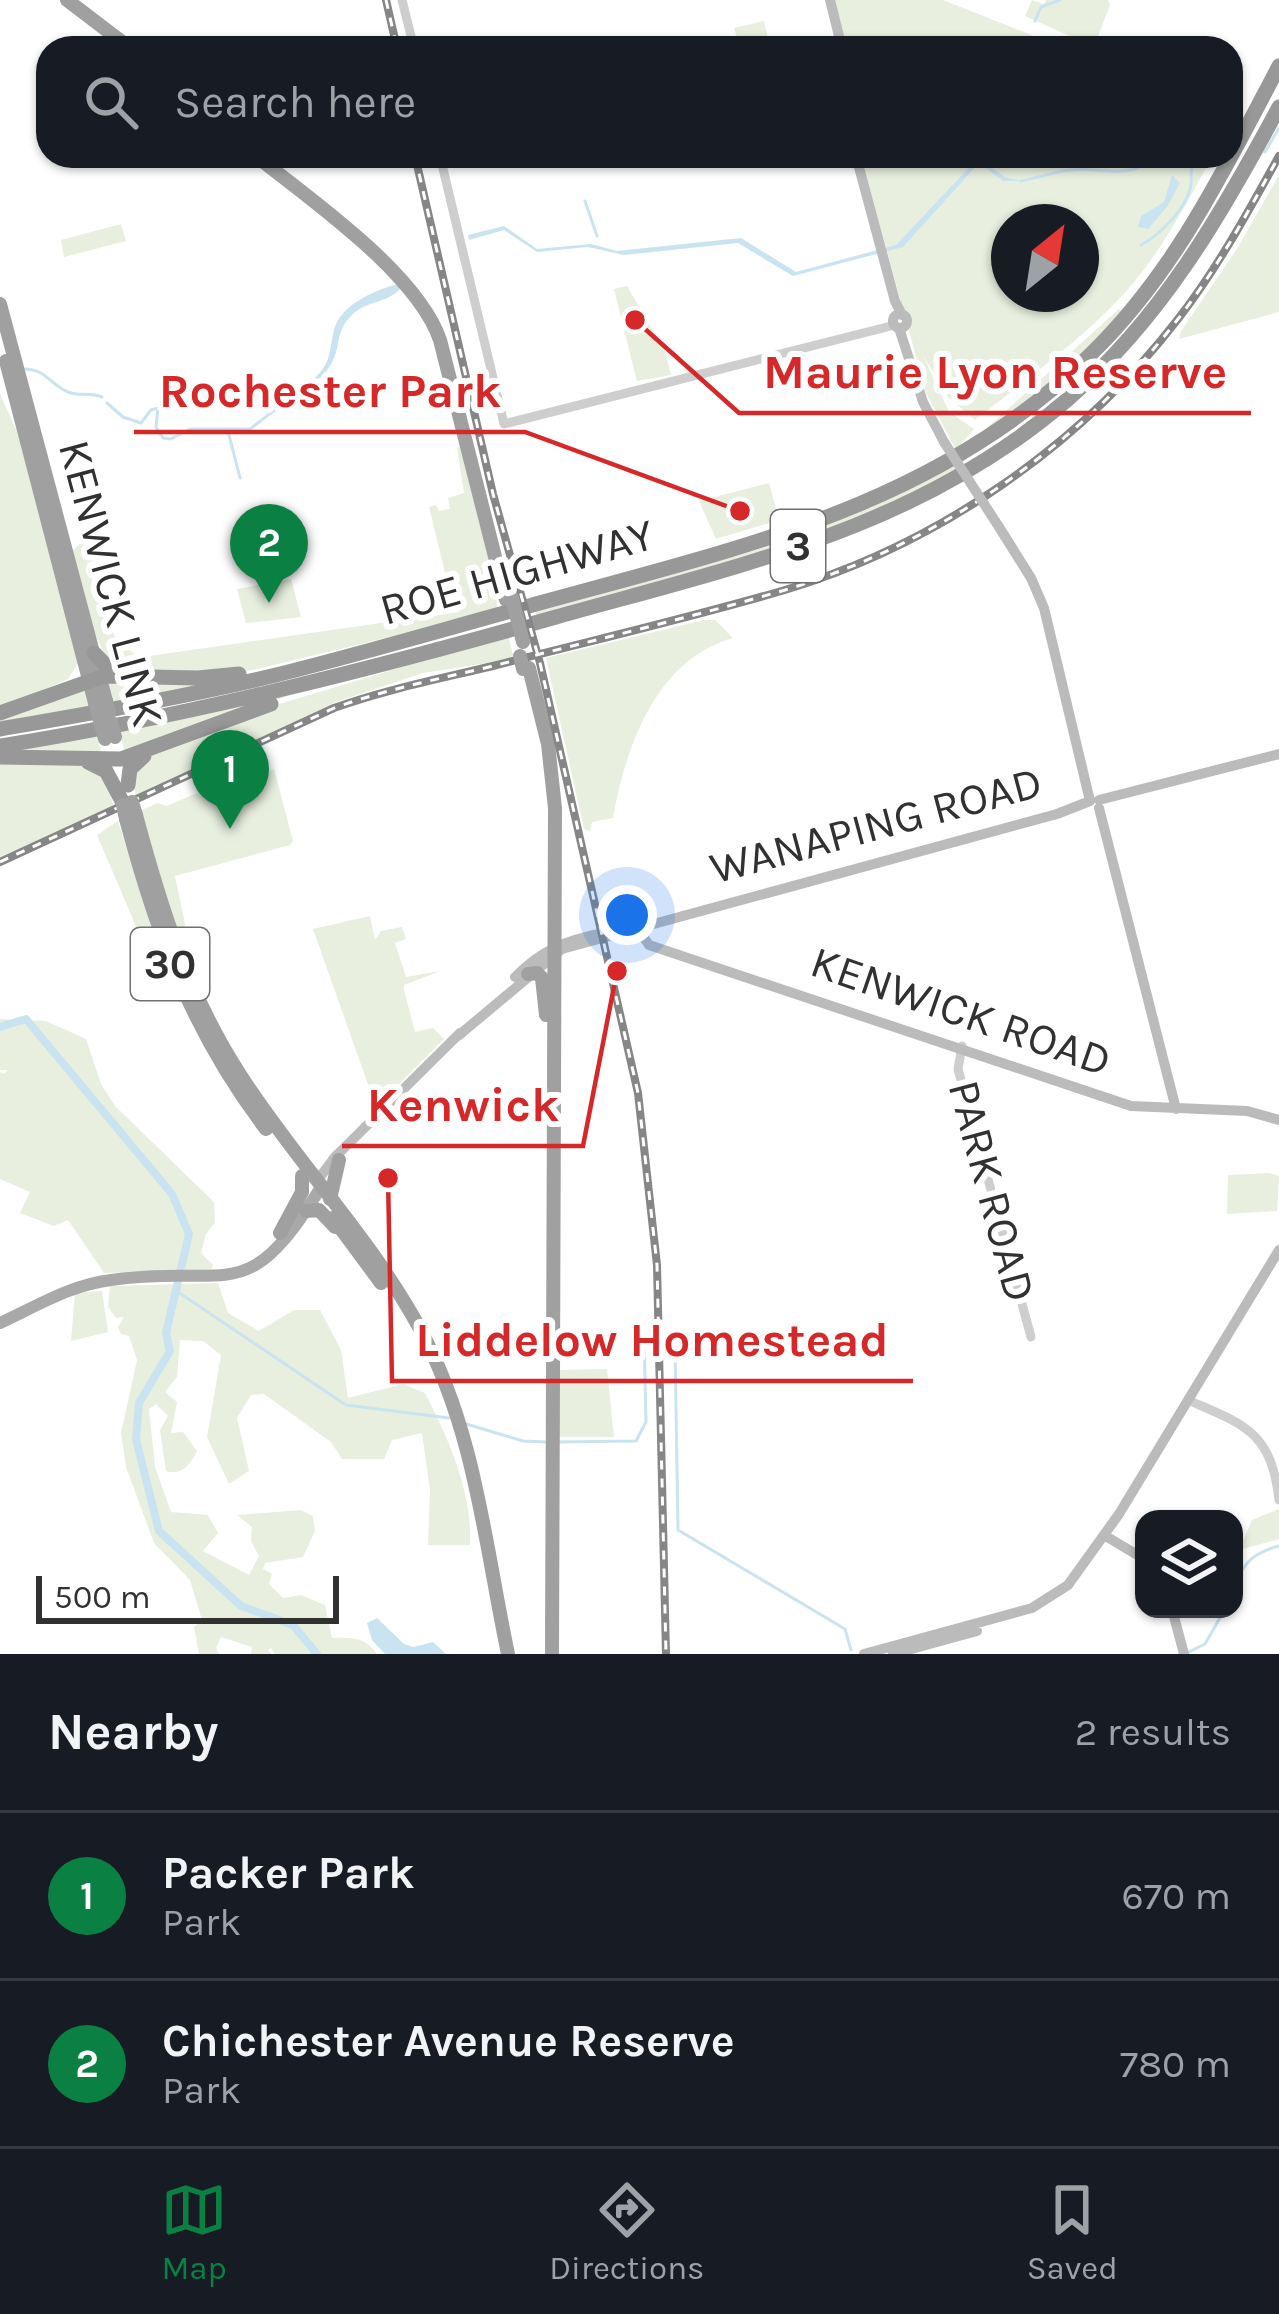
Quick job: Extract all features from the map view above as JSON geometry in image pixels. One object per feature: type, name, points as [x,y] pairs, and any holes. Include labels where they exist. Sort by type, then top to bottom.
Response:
[{"type":"highway","points":[[67,0],[112,36]]},
{"type":"highway","name":"ROE HIGHWAY","points":[[1243,134],[1279,66]]},
{"type":"highway","name":"ROE HIGHWAY","points":[[0,746],[237,703],[399,662],[806,544],[883,517],[951,482],[1053,411],[1132,337],[1206,239],[1279,107]]},
{"type":"highway","points":[[274,168],[393,272],[426,308],[440,340],[509,599]]},
{"type":"highway","points":[[275,168],[414,282],[436,312],[449,347],[552,774],[554,902],[568,945],[548,1020]]},
{"type":"highway","name":"ROE HIGHWAY","points":[[0,729],[308,667],[804,526],[902,488],[982,443],[1056,386],[1144,296],[1191,231],[1225,168]]},
{"type":"highway","points":[[351,247],[393,272]]},
{"type":"highway","name":"KENWICK LINK","points":[[0,304],[13,371],[97,670],[159,937],[198,1025],[251,1109],[398,1291],[433,1353],[463,1452],[508,1654]]},
{"type":"highway","name":"KENWICK LINK","points":[[0,339],[13,371]]},
{"type":"highway","points":[[523,656],[568,945],[550,1443]]},
{"type":"highway","points":[[0,758],[116,760],[399,662]]},
{"type":"highway","points":[[0,713],[97,670],[198,678],[308,667]]},
{"type":"highway","points":[[128,805],[128,772],[136,760],[178,738]]},
{"type":"highway","points":[[61,759],[99,766],[128,805]]},
{"type":"highway","name":"KENWICK LINK","points":[[128,805],[169,932],[215,1034],[414,1336],[447,1399]]},
{"type":"highway","points":[[528,974],[542,978],[548,1020],[549,1654]]},
{"type":"highway","points":[[282,1137],[321,1170],[336,1160]]},
{"type":"highway","points":[[280,1233],[302,1192],[316,1188],[336,1160]]},
{"type":"highway","points":[[306,1211],[323,1213],[355,1248]]},
{"type":"highway","name":"KENWICK LINK","points":[[463,1452],[499,1654]]},
{"type":"main road","points":[[830,0],[839,36]]},
{"type":"main road","points":[[860,168],[896,322],[923,402],[1041,600],[1171,1085],[1173,1107]]},
{"type":"main road","name":"WANAPING ROAD","points":[[568,945],[1279,754]]},
{"type":"main road","name":"KENWICK ROAD","points":[[633,927],[649,941],[1134,1103],[1247,1111],[1279,1118]]},
{"type":"main road","points":[[336,1160],[458,1036],[568,945]]},
{"type":"main road","points":[[458,1036],[568,945]]},
{"type":"main road","points":[[0,1321],[98,1282],[217,1278],[256,1265],[280,1247],[316,1188]]},
{"type":"main road","points":[[256,1265],[280,1233]]},
{"type":"main road","points":[[893,1654],[1052,1606],[1079,1582],[1279,1250]]},
{"type":"main road","points":[[1107,1534],[1135,1552]]},
{"type":"main road","points":[[864,1654],[1042,1604],[1077,1576],[1107,1534]]},
{"type":"main road","points":[[1175,1618],[1184,1651]]},
{"type":"street","points":[[402,0],[411,36]]},
{"type":"street","points":[[443,168],[504,424],[896,322]]},
{"type":"street","name":"PARK ROAD","points":[[961,1047],[958,1069],[1031,1337]]},
{"type":"street","points":[[1190,1397],[1244,1423],[1260,1438],[1279,1494]]},
{"type":"green space","points":[[834,0],[943,0],[1034,36],[842,36]]},
{"type":"green space","points":[[1032,0],[1044,4],[1046,0],[1108,0],[1110,5],[1098,36],[1070,36],[1025,16]]},
{"type":"green space","points":[[764,21],[767,36],[736,36],[734,28]]},
{"type":"green space","points":[[864,168],[1206,168],[1159,248],[1120,298],[1068,347],[975,420],[948,397],[923,355],[949,412],[974,429],[956,450],[926,393]]},
{"type":"green space","points":[[1279,175],[1279,312],[1179,339],[1237,249]]},
{"type":"green space","points":[[121,224],[126,241],[64,257],[61,240]]},
{"type":"green space","points":[[627,286],[665,351],[671,375],[637,381],[614,289]]},
{"type":"green space","points":[[1119,309],[1123,312],[1066,371],[971,442]]},
{"type":"green space","points":[[0,394],[27,454],[79,662],[68,679],[0,709]]},
{"type":"green space","points":[[461,446],[492,564],[498,611],[253,670],[116,672],[107,658],[88,614],[72,551],[87,538],[100,559],[87,563],[105,618],[119,641],[142,657],[459,612],[429,507],[450,509],[448,498],[464,493],[457,448]]},
{"type":"green space","points":[[954,463],[961,474],[830,533],[538,619],[534,608],[786,535]]},
{"type":"green space","points":[[769,483],[779,520],[716,539],[699,501]]},
{"type":"green space","points":[[291,579],[301,617],[246,623],[237,589]]},
{"type":"green space","points":[[715,620],[733,638],[683,665],[664,686],[636,736],[613,818],[592,822],[590,831],[584,829],[546,658]]},
{"type":"green space","points":[[508,635],[514,659],[423,673],[336,702],[136,799],[135,778],[143,758],[230,719]]},
{"type":"green space","points":[[249,675],[112,705],[106,681]]},
{"type":"green space","points":[[84,684],[90,709],[0,725],[0,715]]},
{"type":"green space","points":[[298,692],[125,755],[120,730]]},
{"type":"green space","points":[[97,734],[102,756],[0,750]]},
{"type":"green space","points":[[0,762],[87,764],[107,779],[114,809],[0,857]]},
{"type":"green space","points":[[274,769],[293,841],[175,876],[188,938],[181,950],[139,811],[158,803],[167,806],[247,771],[253,778]]},
{"type":"green space","points":[[118,821],[155,938],[182,1002],[154,955],[149,957],[97,835]]},
{"type":"green space","points":[[370,916],[375,940],[381,931],[402,927],[406,939],[395,943],[406,977],[440,971],[404,985],[404,990],[415,1032],[433,1028],[444,1039],[376,1107],[313,929]]},
{"type":"green space","points":[[0,1019],[46,1021],[86,1039],[101,1084],[115,1106],[214,1202],[215,1223],[201,1253],[213,1265],[211,1270],[104,1273],[68,1220],[54,1226],[20,1213],[30,1192],[0,1179],[0,1072],[8,1070],[0,1070]]},
{"type":"green space","points":[[1228,1175],[1279,1176],[1277,1211],[1227,1214]]},
{"type":"green space","points":[[218,1283],[228,1313],[259,1331],[294,1310],[320,1310],[341,1350],[348,1398],[403,1384],[425,1393],[442,1428],[463,1486],[470,1545],[428,1545],[430,1490],[422,1433],[392,1440],[384,1459],[342,1459],[331,1442],[264,1394],[251,1395],[237,1418],[249,1471],[229,1484],[207,1437],[221,1355],[203,1341],[180,1340],[177,1377],[165,1392],[177,1402],[171,1433],[183,1432],[197,1451],[181,1471],[166,1471],[160,1430],[168,1416],[156,1404],[149,1409],[155,1467],[171,1512],[208,1515],[218,1533],[203,1551],[249,1575],[259,1556],[251,1541],[252,1527],[237,1515],[301,1510],[313,1516],[315,1531],[303,1557],[265,1563],[263,1569],[272,1574],[269,1584],[283,1598],[301,1595],[325,1605],[332,1638],[358,1639],[377,1654],[275,1654],[271,1648],[271,1654],[251,1654],[252,1647],[221,1637],[216,1648],[219,1654],[199,1654],[194,1627],[202,1620],[190,1580],[154,1543],[126,1467],[121,1433],[137,1360],[129,1336],[118,1327],[124,1317],[116,1318],[108,1307],[110,1286]]},
{"type":"green space","points":[[102,1291],[108,1332],[71,1341],[75,1293]]},
{"type":"green space","points":[[607,1369],[614,1437],[557,1437],[557,1370]]},
{"type":"green space","points":[[1279,1509],[1279,1539],[1243,1549],[1252,1520]]},
{"type":"water","points":[[969,168],[974,168],[903,247],[793,276],[738,243],[624,255],[588,247],[537,252],[504,230],[469,240],[468,235],[504,226],[537,249],[591,244],[617,251],[741,238],[796,272],[896,245]]},
{"type":"water","points":[[986,168],[1023,181],[1003,181]]},
{"type":"water","points":[[1172,175],[1180,183],[1167,207],[1148,229],[1138,227],[1141,216],[1164,202]]},
{"type":"water","points":[[397,284],[401,288],[395,293],[350,317],[328,370],[317,376],[328,360],[334,330],[344,313],[369,295]]},
{"type":"water","points":[[377,1618],[404,1644],[413,1647],[433,1642],[446,1654],[385,1654],[372,1640],[367,1623]]},
{"type":"waterway","points":[[1035,21],[1041,7],[1060,0]]},
{"type":"waterway","points":[[1265,152],[1279,128]]},
{"type":"waterway","points":[[1021,181],[1070,170],[1137,168]]},
{"type":"waterway","points":[[1141,245],[1179,211],[1189,193],[1192,168]]},
{"type":"waterway","points":[[585,201],[597,236]]},
{"type":"waterway","points":[[25,369],[39,372],[71,393],[102,397]]},
{"type":"waterway","points":[[107,403],[123,417],[141,423],[158,408],[156,427],[163,438],[171,439],[190,429],[250,429],[318,377]]},
{"type":"waterway","points":[[223,430],[229,435],[240,478]]},
{"type":"waterway","points":[[252,542],[261,584]]},
{"type":"waterway","points":[[0,1027],[26,1019],[172,1194],[189,1234],[166,1333],[170,1351],[139,1403],[136,1439],[159,1531],[241,1606],[293,1625],[317,1654]]},
{"type":"waterway","points":[[175,1290],[346,1405],[449,1418]]},
{"type":"waterway","points":[[557,1442],[636,1441],[646,1422],[644,1337],[653,1332],[669,1334],[675,1344],[678,1530],[845,1629],[851,1650]]},
{"type":"waterway","points":[[700,1346],[766,1335]]},
{"type":"waterway","points":[[463,1423],[523,1441],[547,1442]]},
{"type":"waterway","points":[[1243,1569],[1262,1552],[1279,1546]]},
{"type":"waterway","points":[[1189,1652],[1205,1644],[1220,1618]]},
{"type":"railway","points":[[386,0],[394,36]]},
{"type":"railway","points":[[0,862],[334,708],[785,590],[842,570],[951,518],[1051,448],[1139,365],[1206,280],[1279,156]]},
{"type":"railway","points":[[418,168],[493,494],[540,663],[638,1093],[657,1265],[666,1654]]},
{"type":"place","name":"Maurie Lyon Reserve","points":[[635,320]]},
{"type":"place","name":"Rochester Park","points":[[740,511]]},
{"type":"place","name":"Chichester Avenue Reserve","points":[[269,603]]},
{"type":"place","name":"Packer Park","points":[[230,829]]},
{"type":"place","name":"Kenwick","points":[[617,971]]},
{"type":"place","name":"Liddelow Homestead","points":[[388,1178]]}]
